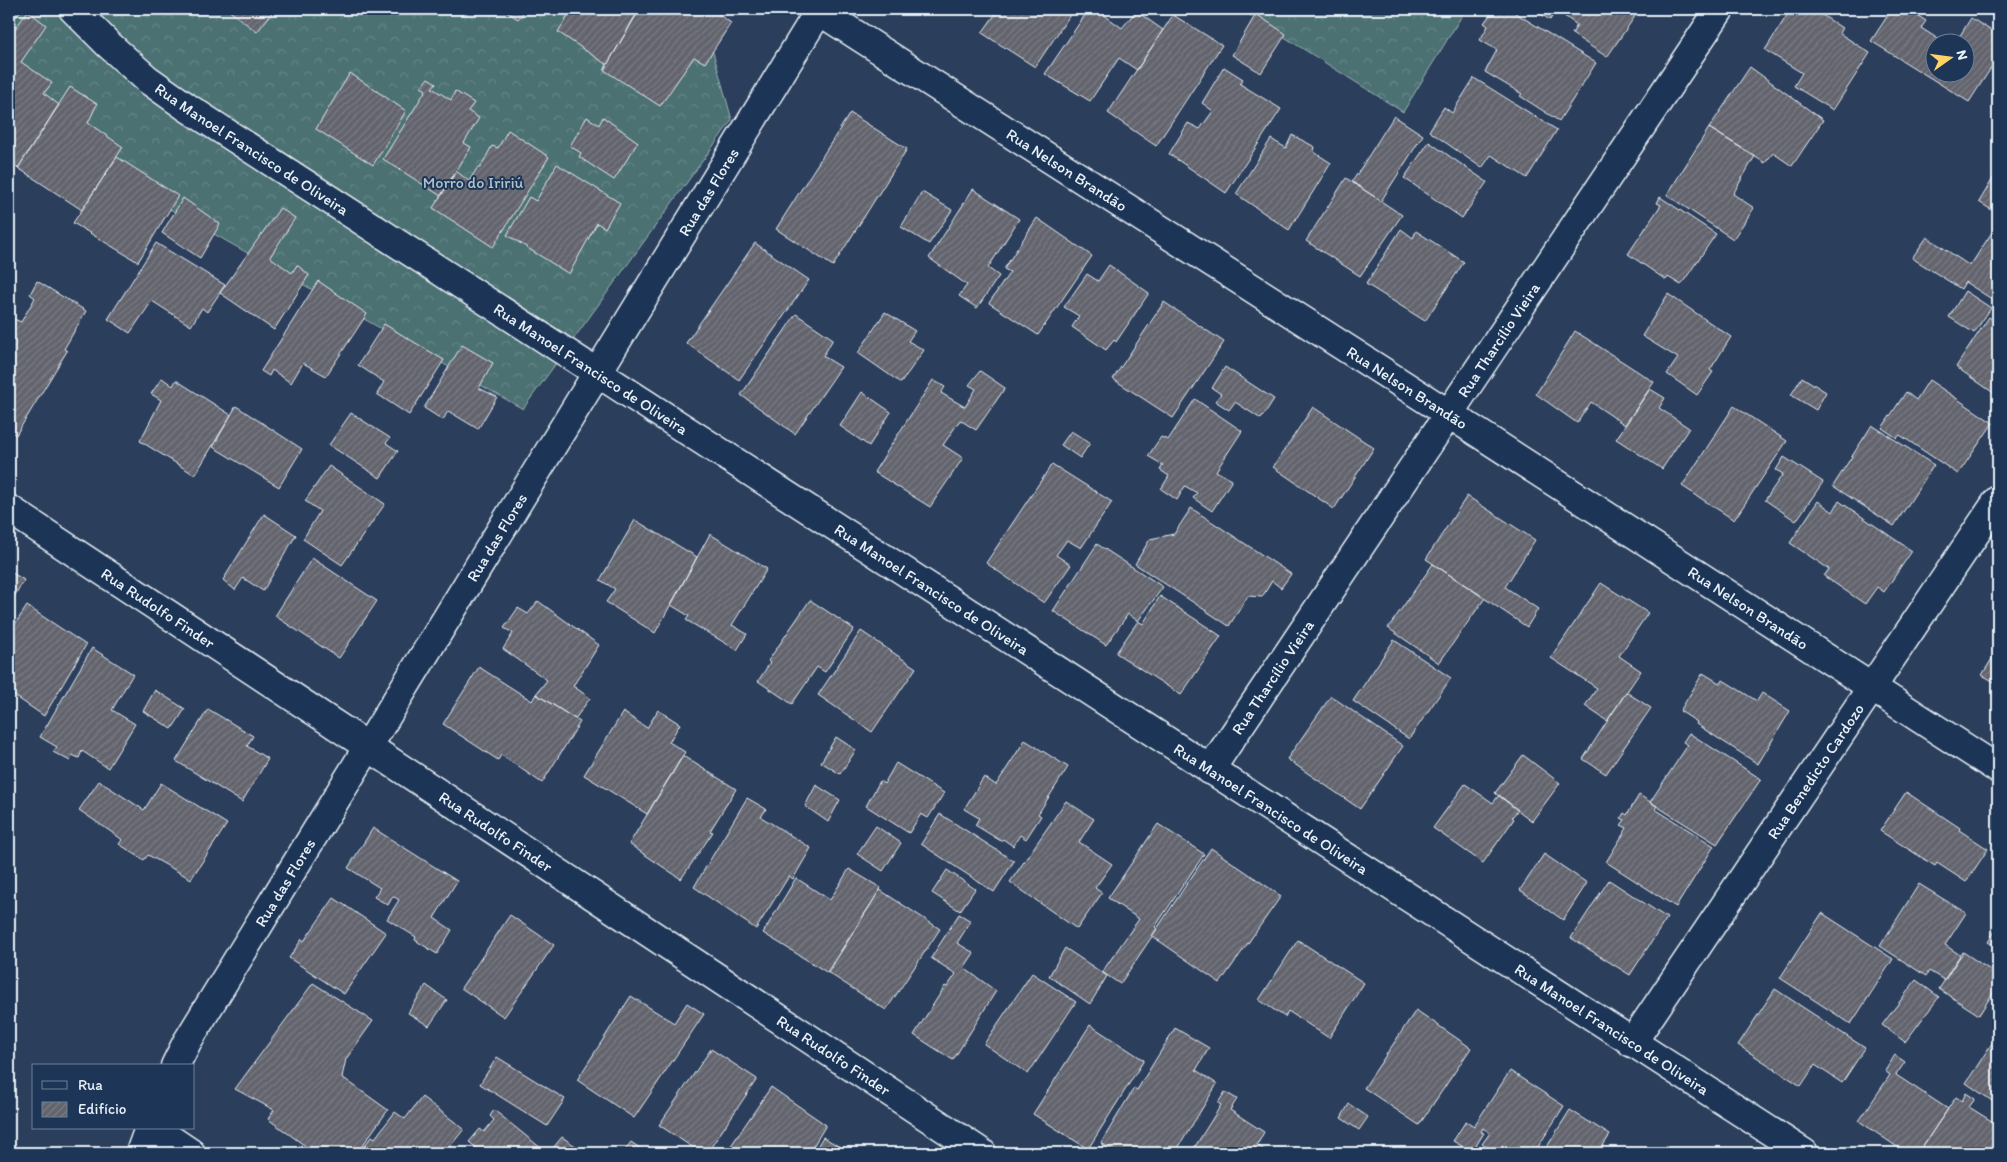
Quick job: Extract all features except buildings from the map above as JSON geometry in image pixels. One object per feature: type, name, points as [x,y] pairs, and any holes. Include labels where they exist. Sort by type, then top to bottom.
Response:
[{"type":"street","name":"Rua Manoel Francisco de Oliveira","points":[[72,9],[147,79],[188,108],[1804,1153]]},
{"type":"street","name":"Rua Tharcílio Vieira","points":[[1210,770],[1720,9]]},
{"type":"street","name":"Rua das Flores","points":[[176,1064],[192,1034],[818,10]]},
{"type":"street","name":"Rua Nelson Brandão","points":[[818,10],[1449,414],[1998,769]]},
{"type":"street","name":"Rua Benedicto Cardozo","points":[[1632,1043],[1998,500]]},
{"type":"street","name":"Rua Rudolfo Finder","points":[[9,509],[982,1153]]},
{"type":"street","points":[[140,1153],[147,1130]]},
{"type":"street","points":[[157,1130],[192,1153]]},
{"type":"green space","name":"Morro do Iririú","points":[[9,9],[701,9],[732,120],[523,409],[9,118]]},
{"type":"green space","points":[[1240,9],[1466,9],[1403,112]]}]
